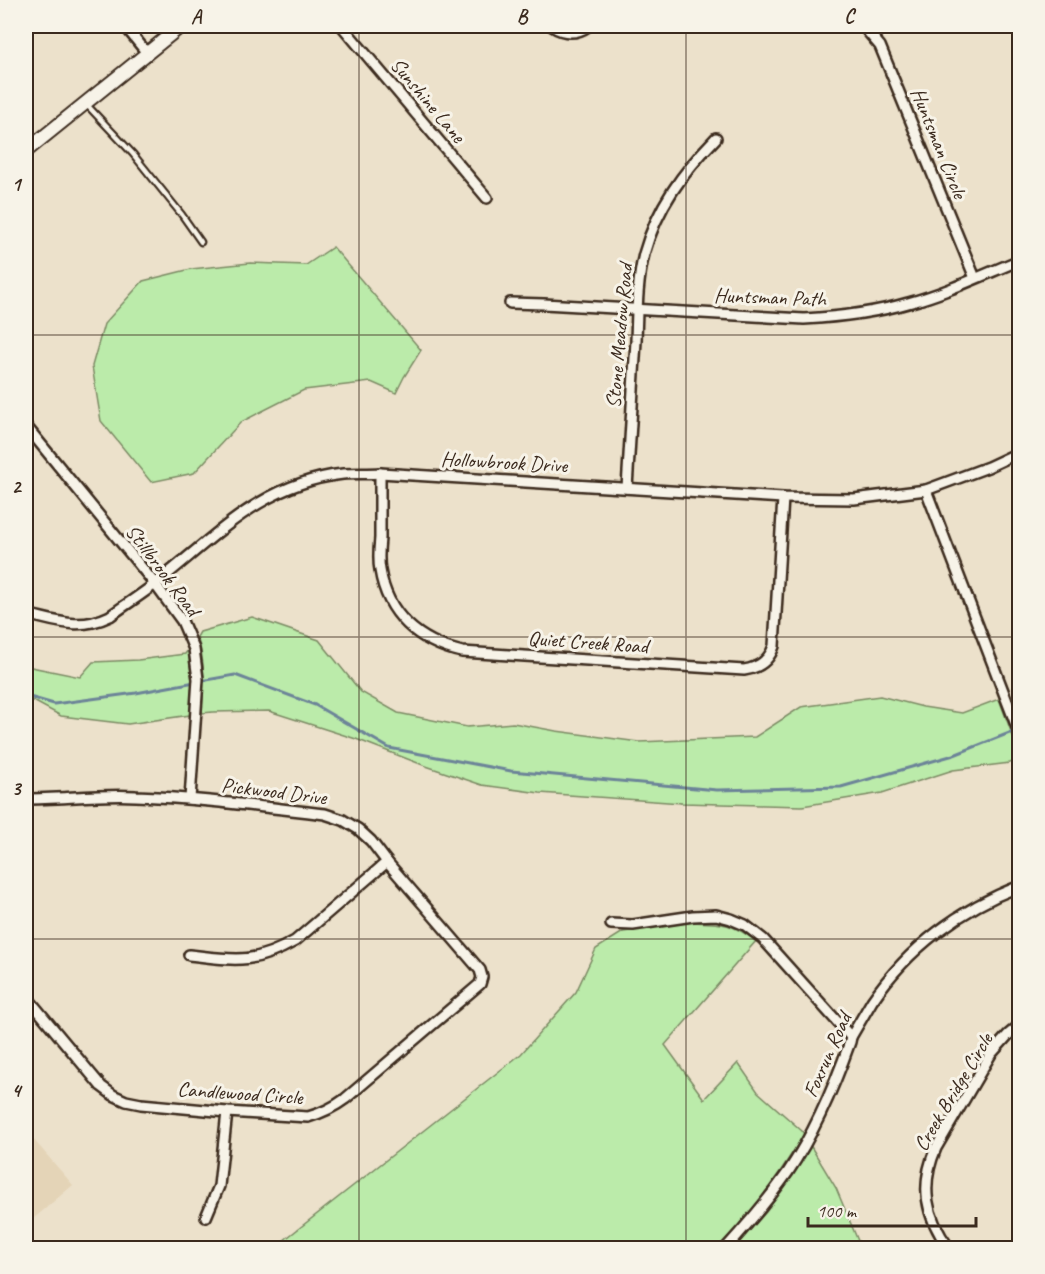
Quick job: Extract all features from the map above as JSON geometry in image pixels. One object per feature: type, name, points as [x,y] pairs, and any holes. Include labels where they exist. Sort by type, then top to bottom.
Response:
[{"type":"street","points":[[125,26],[147,53]]},
{"type":"street","points":[[26,151],[181,26]]},
{"type":"street","name":"Sunshine Lane","points":[[342,26],[487,198]]},
{"type":"street","points":[[552,26],[567,32],[574,32],[588,26]]},
{"type":"street","name":"Huntsman Circle","points":[[863,26],[880,46],[975,278]]},
{"type":"street","name":"Stone Meadow Road","points":[[627,488],[637,310],[644,255],[653,229],[671,192],[695,159],[716,138]]},
{"type":"street","name":"Huntsman Path","points":[[510,303],[804,320],[874,312],[908,303],[942,292],[1020,260]]},
{"type":"street","name":"Stillbrook Road","points":[[26,426],[155,584],[182,621],[190,639],[198,679],[190,799]]},
{"type":"street","name":"Hollowbrook Drive","points":[[26,614],[75,625],[89,624],[110,616],[155,584],[239,515],[277,493],[319,479],[344,474],[380,473],[783,498],[854,499],[926,490],[988,467],[1020,452]]},
{"type":"street","name":"Quiet Creek Road","points":[[380,473],[379,567],[383,584],[398,614],[423,637],[446,648],[462,652],[744,670],[761,664],[773,650],[783,498]]},
{"type":"street","points":[[926,490],[1020,735]]},
{"type":"street","name":"Pickwood Drive","points":[[26,799],[94,796],[190,799],[338,817],[358,829],[371,841],[480,970],[482,977]]},
{"type":"street","points":[[189,955],[246,960],[277,951],[295,941],[387,862]]},
{"type":"street","name":"Foxrun Road","points":[[726,1248],[761,1209],[789,1170],[834,1087],[851,1037],[873,1001],[901,965],[939,930],[961,915],[983,902],[1020,886]]},
{"type":"street","points":[[610,924],[633,925],[716,915],[745,925],[763,939],[851,1037]]},
{"type":"street","name":"Candlewood Circle","points":[[26,996],[101,1086],[126,1101],[227,1112],[308,1117],[321,1114],[334,1107],[480,984],[482,977]]},
{"type":"street","name":"Creek Bridge Circle","points":[[949,1248],[940,1234],[927,1202],[926,1181],[930,1161],[991,1054],[1020,1025]]},
{"type":"street","points":[[206,1217],[219,1186],[227,1112]]},
{"type":"lane","points":[[85,103],[133,154],[201,242]]},
{"type":"shaded area","points":[[26,1131],[73,1185],[26,1225]]},
{"type":"green space","points":[[333,247],[421,350],[396,393],[371,382],[304,390],[241,422],[194,473],[151,482],[101,421],[92,366],[104,324],[143,281],[191,269],[250,263],[306,265]]},
{"type":"green space","points":[[252,617],[319,640],[361,692],[398,713],[467,727],[513,723],[639,742],[755,737],[801,707],[880,696],[923,707],[962,713],[999,699],[1019,753],[1019,759],[1010,763],[953,770],[882,793],[802,806],[682,803],[540,793],[482,785],[356,739],[269,711],[202,713],[203,665],[197,637],[200,632]]},
{"type":"green space","points":[[188,650],[192,680],[190,715],[128,724],[61,716],[26,697],[26,666],[80,677],[93,662],[138,660],[185,654]]},
{"type":"green space","points":[[692,922],[726,925],[756,941],[665,1045],[704,1099],[738,1063],[758,1092],[804,1134],[764,1194],[719,1248],[274,1248],[521,1054],[576,992],[596,949],[623,932]]},
{"type":"green space","points":[[810,1145],[836,1188],[861,1248],[734,1248],[766,1212],[794,1173]]},
{"type":"waterway","points":[[201,681],[235,675],[315,705],[389,748],[511,771],[717,790],[841,787],[954,755],[1017,730]]},
{"type":"waterway","points":[[26,696],[54,704],[195,682]]}]
